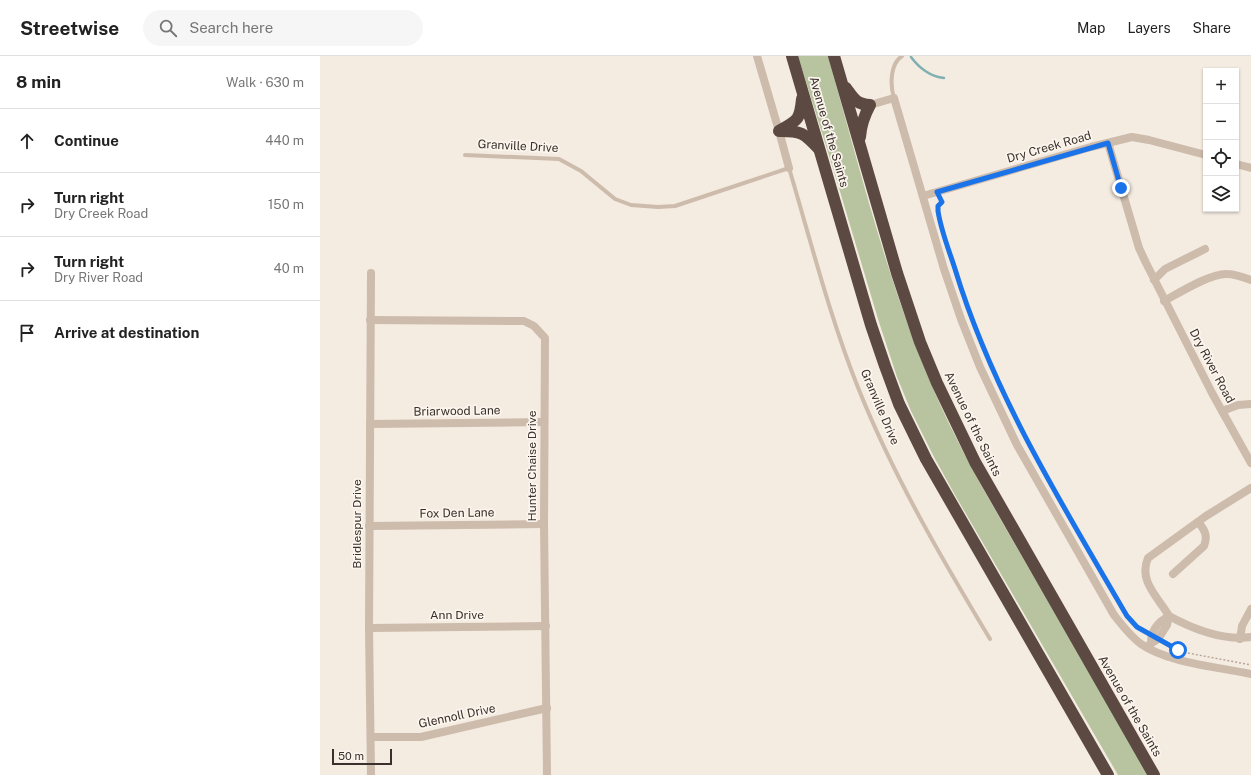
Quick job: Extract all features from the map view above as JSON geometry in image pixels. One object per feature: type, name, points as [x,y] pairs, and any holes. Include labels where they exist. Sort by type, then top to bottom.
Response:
[{"type":"highway","name":"Avenue of the Saints","points":[[792,56],[876,339],[906,420],[926,459],[1108,775]]},
{"type":"highway","name":"Avenue of the Saints","points":[[834,56],[906,300],[923,349],[955,423],[996,501],[1154,775]]},
{"type":"highway","points":[[842,84],[856,101],[870,106],[861,124],[859,144]]},
{"type":"highway","points":[[780,131],[794,123],[800,116],[803,94]]},
{"type":"highway","points":[[780,131],[795,131],[802,133],[820,151]]},
{"type":"street","name":"Granville Drive","points":[[757,56],[780,131],[789,168]]},
{"type":"street","points":[[870,106],[894,98],[944,269],[961,319],[980,367],[998,406],[1042,491],[1114,615],[1126,630],[1141,644],[1152,641],[1167,625],[1169,616]]},
{"type":"street","name":"Dry Creek Road","points":[[923,196],[1132,137],[1203,154]]},
{"type":"street","name":"Dry River Road","points":[[1108,143],[1139,248],[1164,301],[1251,463]]},
{"type":"street","points":[[1239,165],[1251,168]]},
{"type":"street","points":[[1154,280],[1165,269],[1205,249]]},
{"type":"street","name":"Bridlespur Drive","points":[[371,273],[369,628],[371,775]]},
{"type":"street","points":[[1164,301],[1212,277],[1222,274],[1232,274],[1251,280]]},
{"type":"street","name":"Hunter Chaise Drive","points":[[370,320],[524,321],[534,326],[545,338],[544,524],[547,775]]},
{"type":"street","points":[[1222,411],[1238,405],[1251,404]]},
{"type":"street","name":"Briarwood Lane","points":[[370,424],[544,422]]},
{"type":"street","points":[[1251,488],[1198,522],[1148,558],[1145,566],[1145,575],[1148,584],[1169,616],[1187,626],[1227,637],[1240,639],[1251,637]]},
{"type":"street","points":[[1173,574],[1204,546],[1206,534],[1198,522]]},
{"type":"street","name":"Fox Den Lane","points":[[370,526],[544,524]]},
{"type":"street","points":[[1240,639],[1242,626],[1251,609]]},
{"type":"street","name":"Ann Drive","points":[[369,628],[546,626]]},
{"type":"street","points":[[1152,641],[1169,658],[1251,674]]},
{"type":"street","name":"Glennoll Drive","points":[[371,737],[421,737],[546,708]]},
{"type":"lane","points":[[894,98],[892,90],[893,70],[899,58],[902,56]]},
{"type":"lane","name":"Granville Drive","points":[[465,155],[559,159],[581,171],[615,199],[631,205],[658,207],[675,206],[789,168],[842,345],[858,390],[878,436],[913,505],[990,639]]},
{"type":"path","points":[[937,192],[942,202],[938,206],[939,215],[960,288],[988,360],[1006,401],[1029,446],[1127,616],[1152,641],[1184,652],[1251,665]]},
{"type":"green space","points":[[798,56],[828,56],[889,269],[918,352],[945,416],[980,484],[1148,775],[1118,775],[955,495],[911,411],[897,377],[878,319]]},
{"type":"waterway","points":[[911,57],[926,71],[934,76],[944,78]]},
{"type":"route","points":[[1121,188],[1108,143],[937,192],[942,202],[938,206],[938,211],[960,288],[974,326],[1006,401],[1029,446],[1127,616],[1137,627],[1178,650]]}]
